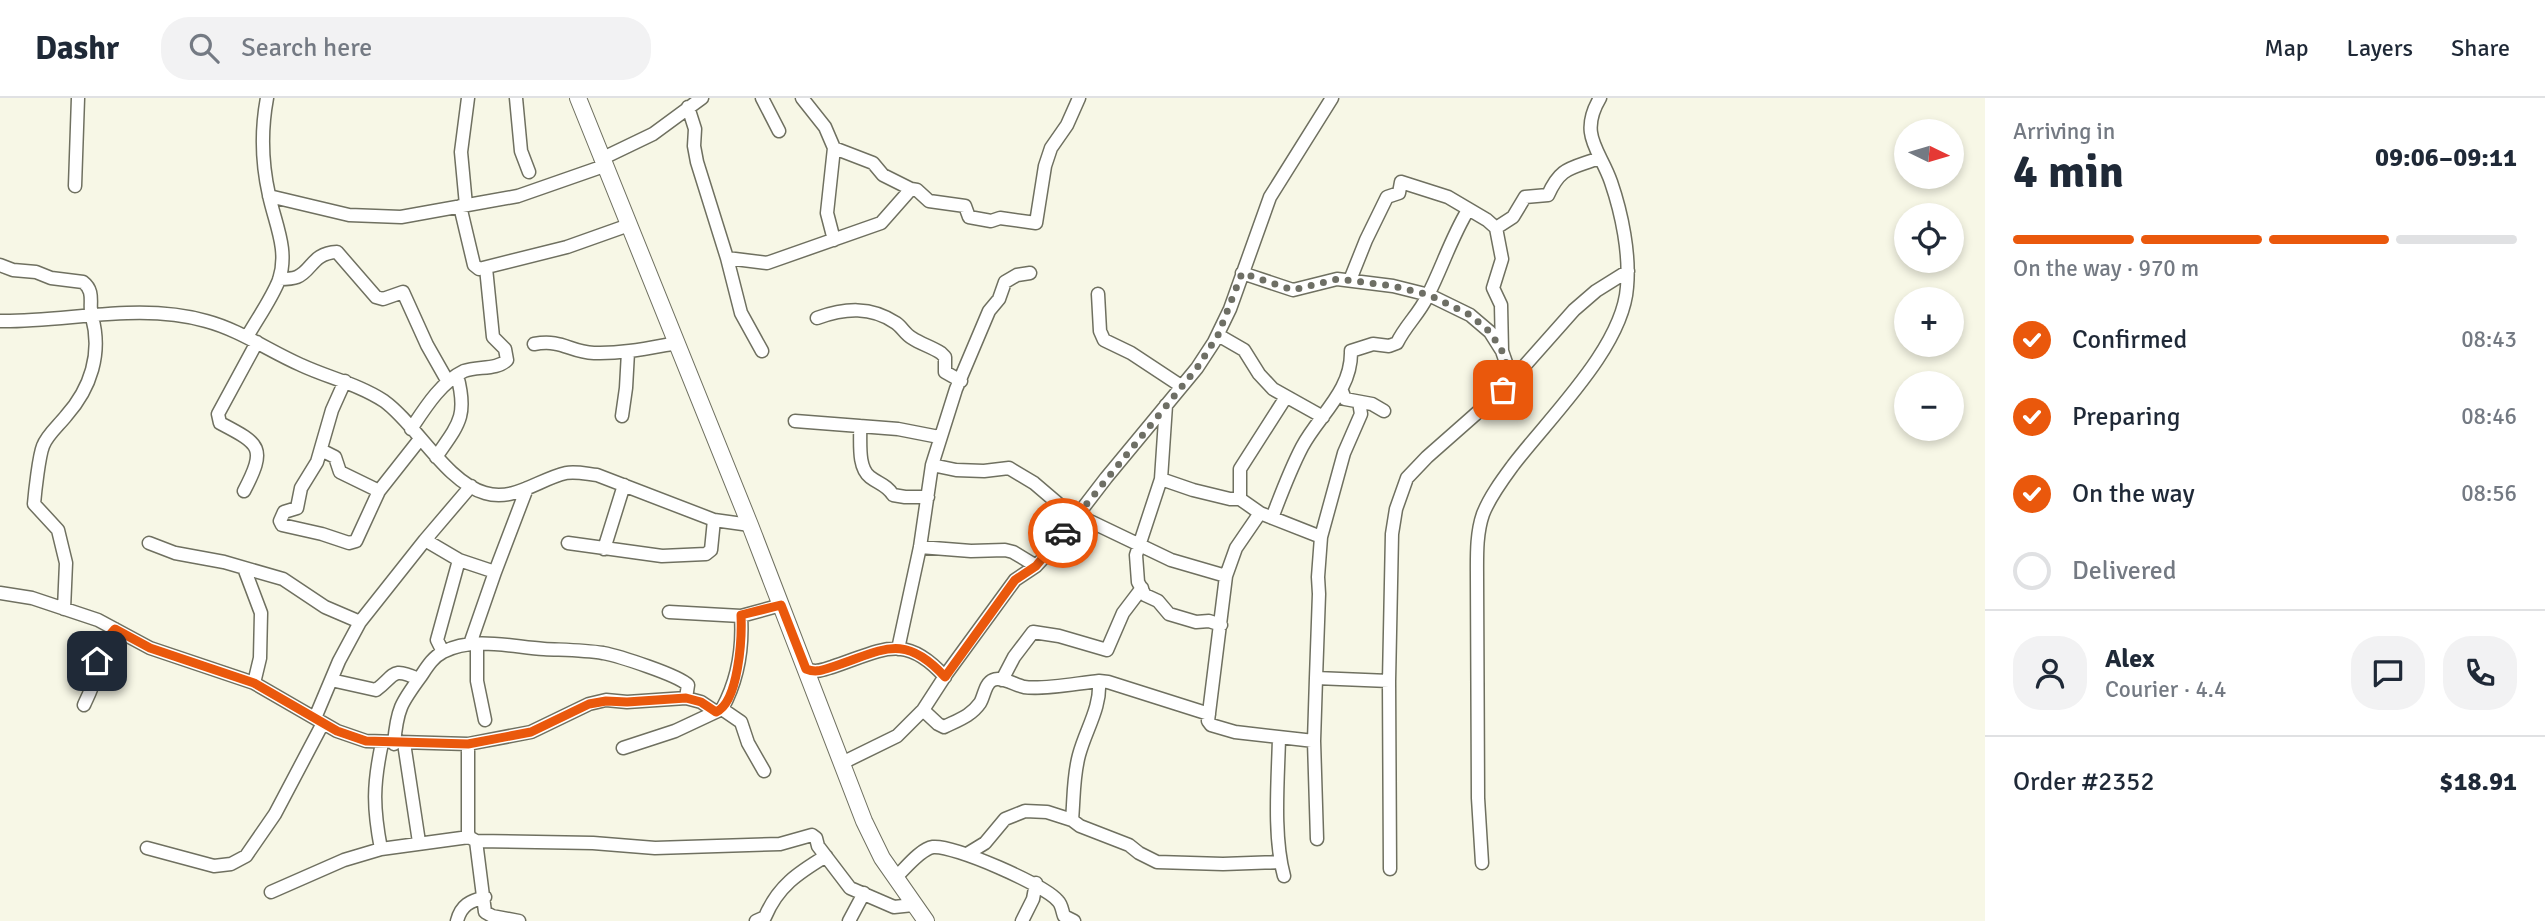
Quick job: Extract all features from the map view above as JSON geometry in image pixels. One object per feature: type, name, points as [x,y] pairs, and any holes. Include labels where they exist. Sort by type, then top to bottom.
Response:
[{"type":"main road","points":[[578,98],[873,840],[895,878],[926,921]]},
{"type":"street","points":[[75,187],[78,98]]},
{"type":"street","points":[[244,491],[256,468],[257,450],[254,442],[220,423],[218,414],[279,279],[282,244],[269,195],[263,140],[267,98]]},
{"type":"street","points":[[468,98],[461,152],[463,205],[474,265],[479,269],[567,247],[629,225]]},
{"type":"street","points":[[516,98],[521,151],[529,172]]},
{"type":"street","points":[[269,195],[332,212],[401,217],[534,191],[603,163],[653,134],[702,98]]},
{"type":"street","points":[[762,98],[779,131]]},
{"type":"street","points":[[802,98],[825,127],[834,148],[827,213],[834,240]]},
{"type":"street","points":[[834,148],[873,163],[883,175],[917,190],[929,201],[965,206],[969,217],[1036,223],[1045,166],[1052,144],[1067,125],[1079,98]]},
{"type":"street","points":[[842,763],[897,736],[923,710],[1015,580],[1036,566],[1197,368],[1218,335],[1270,197],[1332,98]]},
{"type":"street","points":[[1482,863],[1478,798],[1477,578],[1483,516],[1504,478],[1609,343],[1624,308],[1628,271],[1621,225],[1610,180],[1599,158],[1590,129],[1600,98]]},
{"type":"street","points":[[688,107],[695,129],[695,154],[741,313],[762,351]]},
{"type":"street","points":[[1496,228],[1513,217],[1525,197],[1548,195],[1552,182],[1563,171],[1599,158]]},
{"type":"street","points":[[1350,280],[1374,221],[1387,197],[1399,193],[1401,182],[1448,197],[1496,228],[1502,259],[1493,288],[1501,305],[1502,351]]},
{"type":"street","points":[[727,258],[767,263],[834,240],[886,220],[911,189]]},
{"type":"street","points":[[1314,741],[1236,732],[1211,725],[1208,721],[1226,576],[1236,548],[1266,515],[1304,445],[1342,391],[1351,351],[1373,344],[1394,346],[1429,295],[1447,250],[1468,211]]},
{"type":"street","points":[[279,279],[296,278],[313,261],[337,252],[376,297],[383,299],[400,292],[405,295],[427,345],[453,378],[463,398],[461,417],[436,457]]},
{"type":"street","points":[[0,265],[13,270],[36,272],[51,278],[83,282],[91,294],[91,316],[96,325],[97,355],[77,403],[44,442],[34,504],[58,530],[66,563],[64,608]]},
{"type":"street","points":[[345,381],[332,410],[317,462],[301,488],[298,505],[284,512],[280,521],[282,525],[353,543],[379,491],[453,378],[476,367],[499,365],[507,360],[505,349],[494,337],[486,268]]},
{"type":"street","points":[[1390,869],[1389,681],[1392,534],[1395,509],[1407,478],[1512,380],[1574,310],[1628,271]]},
{"type":"street","points":[[898,649],[920,547],[932,465],[939,437],[989,311],[999,299],[1005,282],[1017,275],[1030,273]]},
{"type":"street","points":[[1242,273],[1293,290],[1338,279],[1393,286],[1429,295],[1470,315],[1490,332],[1502,351],[1512,380]]},
{"type":"street","points":[[1098,294],[1100,331],[1104,340],[1131,353],[1181,386]]},
{"type":"street","points":[[817,318],[839,311],[869,310],[879,313],[901,327],[909,337],[941,353],[945,357],[944,372],[961,381]]},
{"type":"street","points":[[0,321],[168,313],[207,321],[304,366],[345,381],[386,403],[436,457],[471,486],[494,495],[514,493],[570,472],[597,475],[714,520],[750,525]]},
{"type":"street","points":[[1218,335],[1244,351],[1273,389],[1323,417]]},
{"type":"street","points":[[534,344],[555,342],[590,353],[628,352],[677,343]]},
{"type":"street","points":[[622,416],[628,352]]},
{"type":"street","points":[[1342,391],[1345,399],[1373,404],[1384,411]]},
{"type":"street","points":[[1240,499],[1240,469],[1286,397]]},
{"type":"street","points":[[1317,839],[1314,741],[1321,537],[1344,453],[1361,414],[1359,402]]},
{"type":"street","points":[[1166,405],[1161,479],[1136,555],[1135,567],[1145,594],[1158,601],[1169,614],[1221,625]]},
{"type":"street","points":[[795,421],[860,426],[939,437]]},
{"type":"street","points":[[860,426],[862,464],[868,475],[887,486],[893,495],[928,497]]},
{"type":"street","points":[[321,450],[335,457],[340,472],[379,491]]},
{"type":"street","points":[[932,465],[956,470],[1009,468],[1034,483],[1076,516],[1171,560],[1226,576]]},
{"type":"street","points":[[1161,479],[1230,499],[1240,499],[1266,515],[1321,537]]},
{"type":"street","points":[[604,549],[624,485]]},
{"type":"street","points":[[147,848],[214,866],[231,864],[246,856],[275,814],[319,721],[331,680],[345,647],[360,622],[471,486]]},
{"type":"street","points":[[485,720],[473,644],[495,572],[527,488]]},
{"type":"street","points":[[568,543],[662,556],[706,554],[711,550],[714,520]]},
{"type":"street","points":[[425,540],[459,560],[495,572]]},
{"type":"street","points":[[149,543],[188,557],[283,579],[325,607],[360,622]]},
{"type":"street","points":[[920,547],[971,551],[1005,550],[1036,566]]},
{"type":"street","points":[[443,652],[437,640],[459,560]]},
{"type":"street","points":[[244,568],[261,613],[260,657],[254,683]]},
{"type":"street","points":[[1002,680],[1014,657],[1033,632],[1059,636],[1107,650],[1123,613],[1142,588]]},
{"type":"street","points":[[0,593],[32,598],[98,620],[150,648],[254,683],[351,737],[393,744],[468,744],[531,732],[597,702],[686,698],[701,702],[741,722],[748,743],[764,771]]},
{"type":"street","points":[[669,612],[741,615],[781,605]]},
{"type":"street","points":[[623,748],[675,731],[719,710],[732,686],[740,655],[741,615]]},
{"type":"street","points":[[85,705],[94,683],[98,659],[109,634],[115,629]]},
{"type":"street","points":[[381,849],[374,800],[376,774],[393,744],[401,703],[434,659],[443,652],[473,644],[610,655],[668,673],[684,681],[688,685],[686,698]]},
{"type":"street","points":[[806,669],[815,672],[851,661],[871,651],[911,649],[924,656],[945,677]]},
{"type":"street","points":[[331,680],[376,691],[396,672],[418,679]]},
{"type":"street","points":[[1316,678],[1389,681]]},
{"type":"street","points":[[923,710],[944,727],[965,718],[981,702],[989,682],[993,679],[1031,687],[1100,681],[1209,714]]},
{"type":"street","points":[[1072,820],[1074,776],[1079,754],[1097,707],[1100,681]]},
{"type":"street","points":[[1279,738],[1278,815],[1284,876]]},
{"type":"street","points":[[393,744],[419,842]]},
{"type":"street","points":[[468,744],[473,839],[485,897],[484,906],[488,914],[519,921]]},
{"type":"street","points":[[967,854],[982,846],[1005,819],[1025,811],[1047,812],[1072,820],[1080,826],[1129,845],[1157,862],[1281,862]]},
{"type":"street","points":[[271,892],[344,860],[419,842],[473,839],[655,848],[780,844],[812,835],[850,888],[864,893],[895,914],[913,905]]},
{"type":"street","points":[[895,878],[929,849],[938,848],[967,854],[1036,883],[1058,901],[1064,916],[1074,921]]},
{"type":"street","points":[[756,921],[765,917],[774,897],[790,880],[826,856]]},
{"type":"street","points":[[1022,921],[1033,899],[1036,883]]},
{"type":"street","points":[[849,921],[864,893]]},
{"type":"street","points":[[457,921],[467,903],[485,897]]},
{"type":"way so far","points":[[1063,533],[1197,368],[1218,335],[1242,273],[1293,290],[1338,279],[1393,286],[1429,295],[1470,315],[1490,332],[1502,351],[1512,380],[1503,390]]},
{"type":"route","points":[[97,661],[109,634],[115,629],[150,648],[254,683],[351,737],[382,743],[468,744],[531,732],[589,704],[606,701],[686,698],[706,704],[716,712],[722,709],[727,701],[738,666],[742,638],[741,615],[781,605],[806,669],[815,672],[851,661],[871,651],[911,649],[924,656],[945,677],[1015,580],[1036,566],[1063,533]]}]
